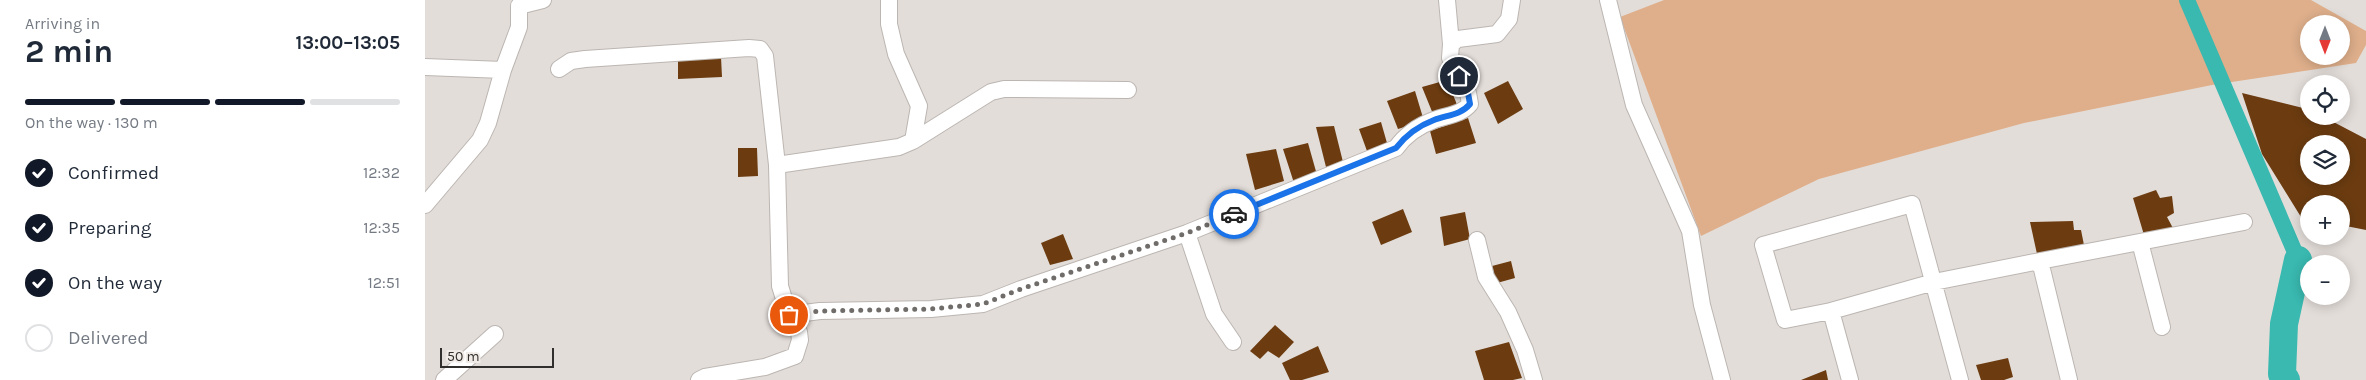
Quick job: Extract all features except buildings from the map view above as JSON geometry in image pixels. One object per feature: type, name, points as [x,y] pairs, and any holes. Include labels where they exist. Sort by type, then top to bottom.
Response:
[{"type":"street","points":[[430,200],[480,140],[488,122],[503,70],[519,27],[519,6],[543,0]]},
{"type":"street","points":[[889,0],[889,24],[896,54],[919,106],[913,141]]},
{"type":"street","points":[[789,315],[820,311],[931,309],[983,304],[1021,289],[1187,233],[1396,148],[1410,131],[1433,120],[1464,111],[1470,104],[1468,93],[1451,58],[1447,0]]},
{"type":"street","points":[[1451,44],[1458,39],[1497,34],[1509,19],[1512,0]]},
{"type":"street","points":[[1608,0],[1634,105],[1690,231],[1717,379]]},
{"type":"street","points":[[559,68],[571,61],[585,59],[749,48],[760,49],[765,56],[777,165],[779,286],[789,315],[799,332],[800,340],[795,356],[766,374],[705,377],[699,380]]},
{"type":"street","points":[[425,67],[503,70]]},
{"type":"street","points":[[777,165],[899,148],[991,92],[1004,89],[1129,90]]},
{"type":"street","points":[[1960,380],[1934,282],[1912,204],[1763,245],[1785,320],[1831,311],[1934,282],[2244,222]]},
{"type":"street","points":[[1187,233],[1215,314],[1233,342]]},
{"type":"street","points":[[1477,240],[1486,277],[1508,312],[1525,350],[1534,380]]},
{"type":"street","points":[[2140,242],[2162,327]]},
{"type":"street","points":[[2040,261],[2069,380]]},
{"type":"street","points":[[1831,311],[1850,380]]},
{"type":"street","points":[[444,380],[495,334]]},
{"type":"shaded area","points":[[1664,0],[2311,0],[2338,15],[2300,15],[2300,65],[2343,65],[2212,85],[2024,123],[1819,179],[1701,236],[1620,17]]},
{"type":"shaded area","points":[[2350,22],[2366,31],[2366,45],[2356,63],[2350,64]]},
{"type":"waterway","points":[[2187,0],[2300,264]]},
{"type":"waterway","points":[[2286,380],[2282,374],[2284,324],[2298,260]]},
{"type":"way so far","points":[[789,315],[820,311],[931,309],[983,304],[1021,289],[1187,233],[1234,214]]},
{"type":"route","points":[[1234,214],[1396,148],[1410,131],[1433,120],[1464,111],[1470,104],[1468,93],[1459,76]]}]
